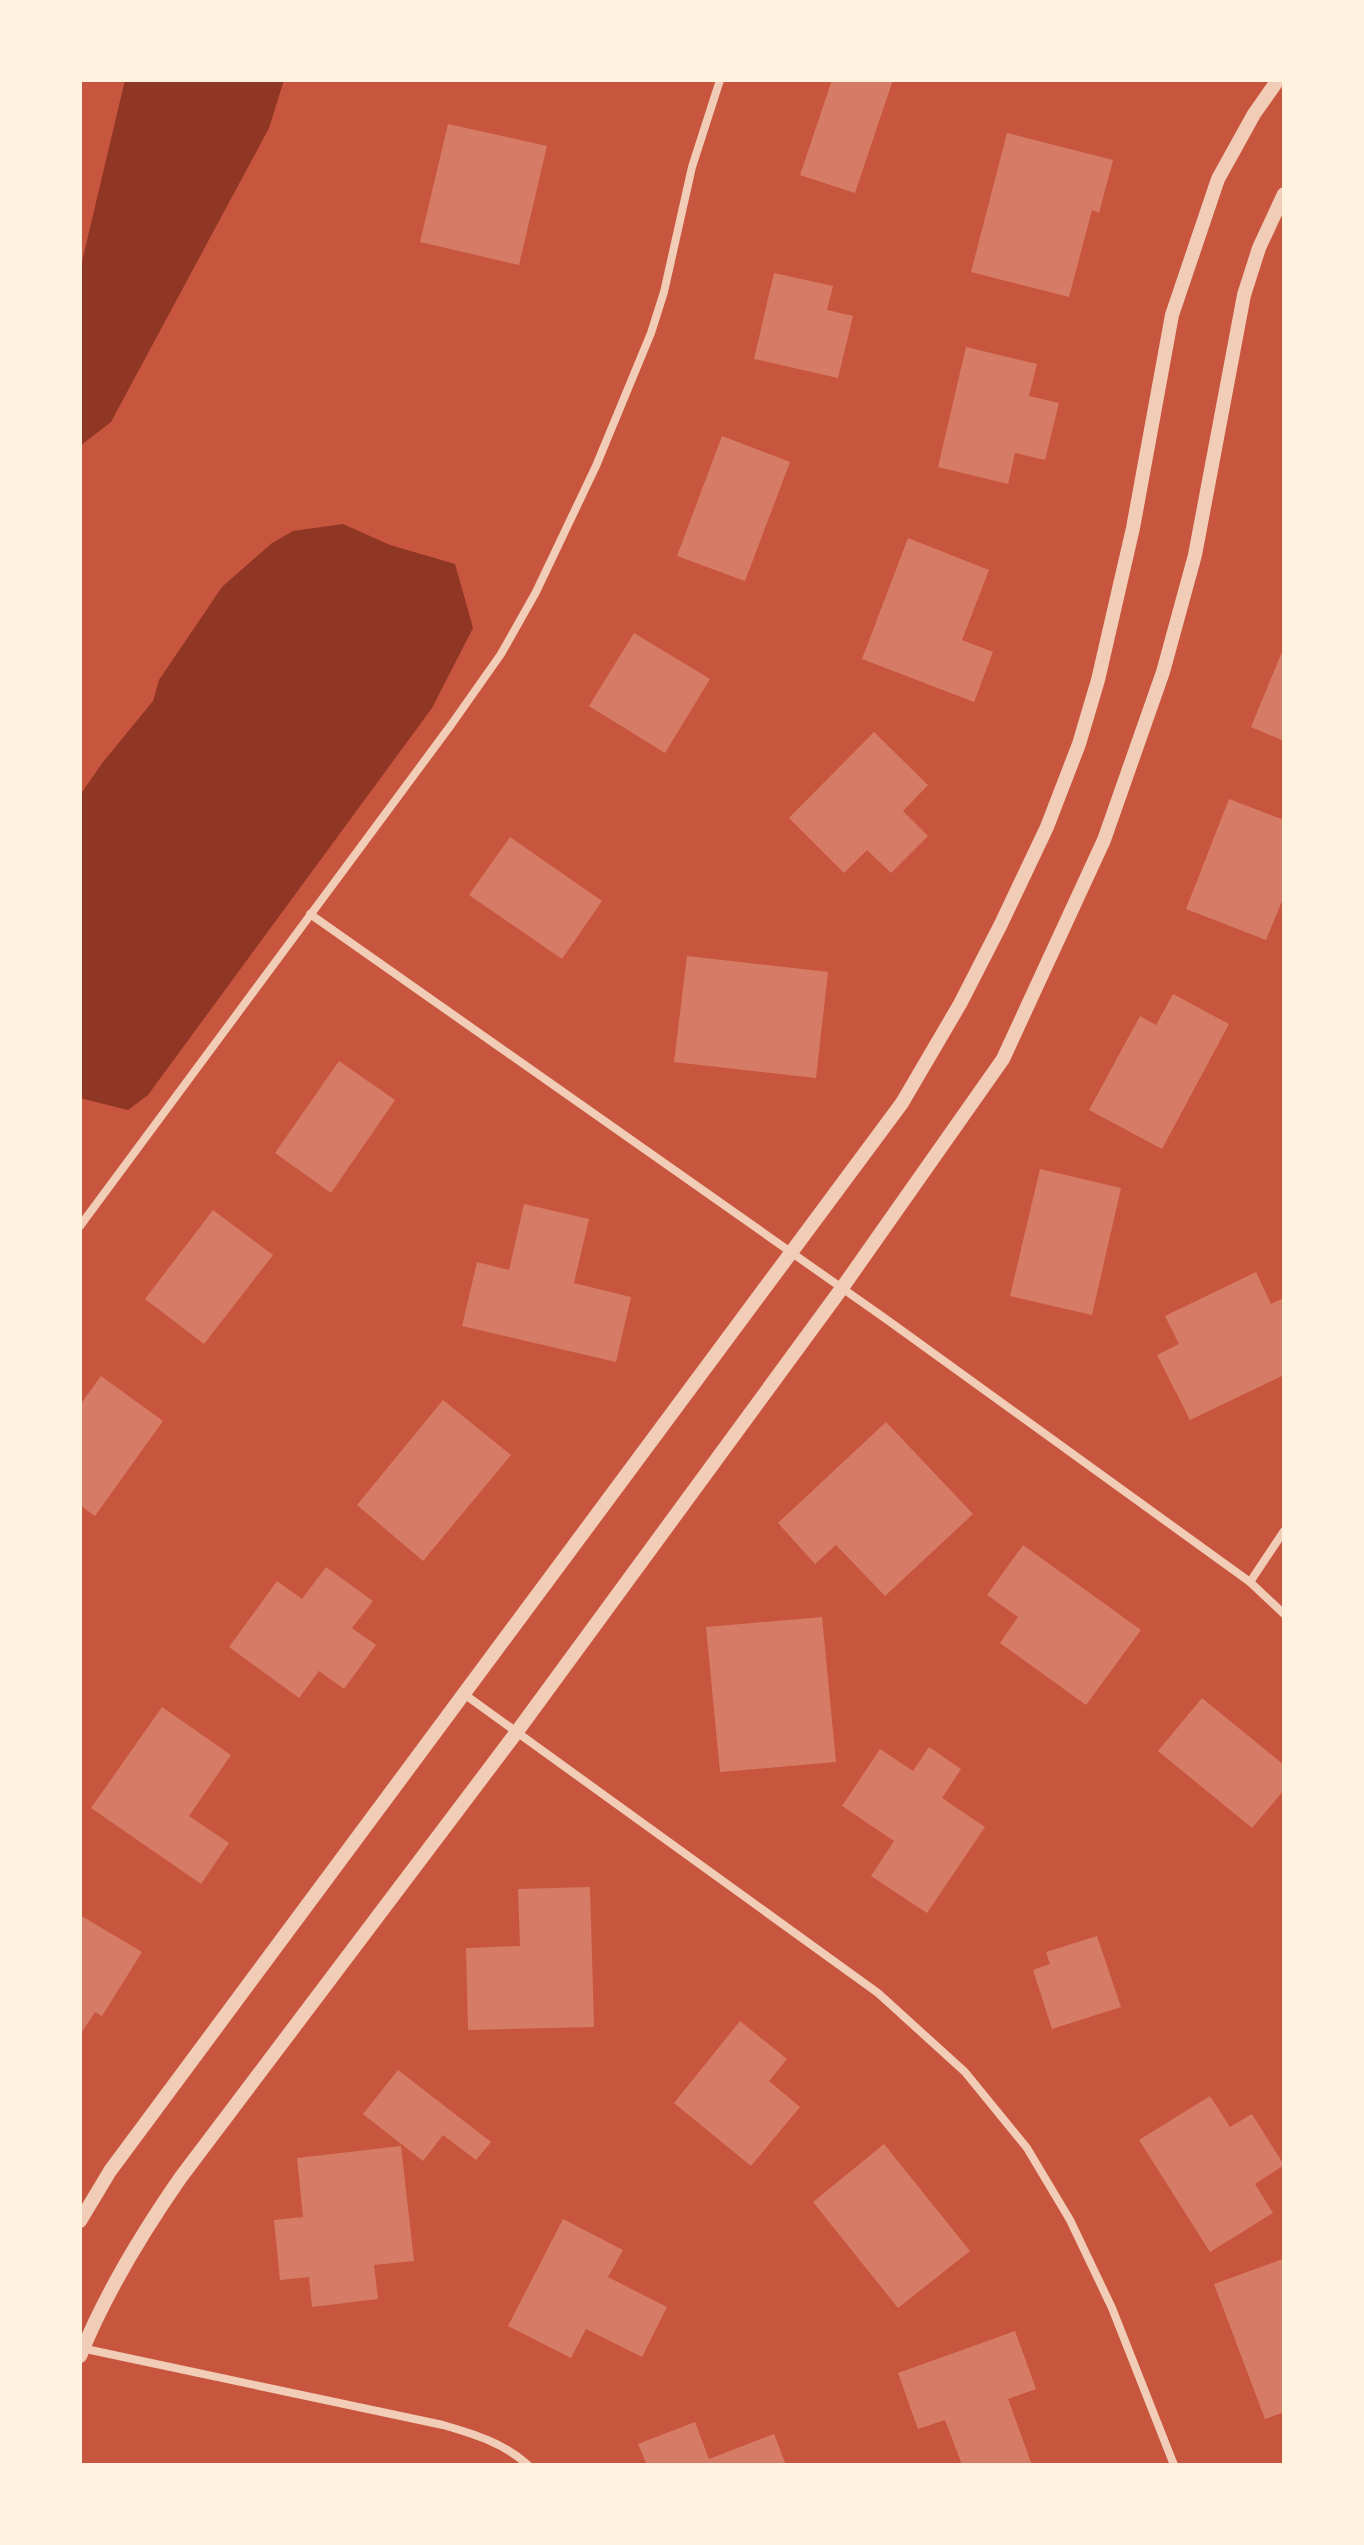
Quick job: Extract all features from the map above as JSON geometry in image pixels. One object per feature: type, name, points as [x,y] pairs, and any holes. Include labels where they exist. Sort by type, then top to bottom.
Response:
[{"type":"street","points":[[80,1226],[501,654],[565,536],[651,333],[664,292],[692,167],[720,80]]},
{"type":"street","points":[[80,2221],[110,2171],[902,1103],[960,1004],[1047,827],[1079,744],[1098,680],[1133,528],[1172,315],[1218,179],[1254,114],[1278,80]]},
{"type":"street","points":[[528,2465],[517,2454],[484,2437],[443,2425],[81,2351],[117,2278],[165,2200],[516,1733],[842,1288],[1003,1059],[1104,840],[1163,672],[1195,555],[1244,295],[1259,248],[1284,194]]},
{"type":"street","points":[[310,914],[842,1288],[1250,1582],[1284,1614]]},
{"type":"street","points":[[1250,1582],[1284,1531]]},
{"type":"street","points":[[464,1694],[878,1993],[965,2072],[1027,2148],[1070,2220],[1112,2308],[1174,2465]]},
{"type":"shaded area","points":[[125,80],[284,80],[269,128],[111,422],[80,446],[80,270]]},
{"type":"shaded area","points":[[343,524],[390,545],[455,564],[473,628],[432,708],[148,1095],[128,1110],[80,1098],[80,795],[153,701],[159,680],[222,587],[272,543],[293,531]]},
{"type":"building","points":[[832,80],[893,80],[855,193],[800,175]]},
{"type":"building","points":[[448,124],[547,146],[519,265],[420,242]]},
{"type":"building","points":[[1007,133],[1113,160],[1099,213],[1092,210],[1069,297],[971,272]]},
{"type":"building","points":[[774,273],[833,286],[827,310],[853,316],[838,378],[754,359]]},
{"type":"building","points":[[966,347],[1037,364],[1029,396],[1059,403],[1045,460],[1015,453],[1008,484],[938,467]]},
{"type":"building","points":[[722,436],[790,462],[745,581],[677,556]]},
{"type":"building","points":[[908,538],[989,570],[962,640],[993,652],[974,702],[862,659]]},
{"type":"building","points":[[634,633],[710,679],[665,753],[589,706]]},
{"type":"building","points":[[1284,647],[1284,741],[1251,727]]},
{"type":"building","points":[[874,732],[928,785],[903,811],[928,836],[891,873],[867,850],[844,873],[789,818]]},
{"type":"building","points":[[1229,799],[1284,820],[1284,896],[1266,940],[1186,909]]},
{"type":"building","points":[[510,837],[602,901],[562,959],[469,895]]},
{"type":"building","points":[[687,956],[828,972],[816,1078],[674,1062]]},
{"type":"building","points":[[1173,994],[1229,1024],[1162,1149],[1089,1110],[1140,1016],[1156,1025]]},
{"type":"building","points":[[339,1061],[395,1100],[331,1193],[275,1153]]},
{"type":"building","points":[[1040,1169],[1121,1188],[1092,1315],[1010,1296]]},
{"type":"building","points":[[524,1204],[589,1219],[574,1283],[631,1297],[616,1362],[462,1326],[477,1262],[509,1270]]},
{"type":"building","points":[[213,1210],[273,1255],[204,1344],[145,1299]]},
{"type":"building","points":[[1256,1272],[1271,1304],[1284,1298],[1284,1375],[1190,1420],[1157,1355],[1179,1344],[1165,1316]]},
{"type":"building","points":[[101,1376],[163,1421],[95,1516],[80,1505],[80,1405]]},
{"type":"building","points":[[443,1400],[511,1455],[423,1561],[357,1505]]},
{"type":"building","points":[[886,1422],[973,1514],[885,1596],[836,1545],[815,1564],[778,1523]]},
{"type":"building","points":[[1023,1545],[1141,1630],[1086,1705],[1000,1643],[1018,1617],[987,1595]]},
{"type":"building","points":[[326,1567],[373,1601],[352,1628],[376,1645],[344,1689],[319,1671],[299,1698],[229,1647],[277,1581],[302,1599]]},
{"type":"building","points":[[822,1617],[836,1762],[720,1772],[706,1627]]},
{"type":"building","points":[[1202,1698],[1284,1765],[1284,1790],[1252,1828],[1158,1751]]},
{"type":"building","points":[[162,1707],[231,1755],[189,1816],[229,1843],[201,1884],[91,1808]]},
{"type":"building","points":[[929,1747],[961,1769],[942,1798],[985,1827],[927,1913],[871,1876],[894,1841],[842,1806],[880,1749],[913,1771]]},
{"type":"building","points":[[590,1887],[594,2027],[468,2030],[466,1948],[520,1946],[518,1889]]},
{"type":"building","points":[[80,1915],[142,1952],[102,2016],[95,2012],[80,2035]]},
{"type":"building","points":[[1097,1936],[1121,2007],[1052,2029],[1033,1970],[1050,1964],[1046,1952]]},
{"type":"building","points":[[740,2021],[787,2059],[769,2081],[800,2107],[751,2166],[674,2103]]},
{"type":"building","points":[[398,2070],[491,2142],[476,2160],[443,2135],[423,2161],[363,2114]]},
{"type":"building","points":[[1210,2096],[1230,2127],[1252,2114],[1284,2165],[1255,2184],[1273,2213],[1210,2252],[1139,2140]]},
{"type":"building","points":[[884,2144],[970,2251],[898,2308],[813,2202]]},
{"type":"building","points":[[401,2146],[414,2261],[374,2265],[378,2299],[312,2307],[309,2277],[280,2280],[274,2220],[303,2217],[297,2158]]},
{"type":"building","points":[[563,2219],[623,2250],[608,2277],[667,2307],[642,2357],[586,2329],[571,2358],[508,2326]]},
{"type":"building","points":[[1283,2259],[1284,2412],[1265,2419],[1214,2284]]},
{"type":"building","points":[[1015,2331],[1036,2389],[1008,2399],[1032,2465],[962,2465],[945,2420],[918,2429],[898,2373]]},
{"type":"building","points":[[695,2422],[709,2459],[774,2434],[786,2465],[647,2465],[638,2444]]}]
